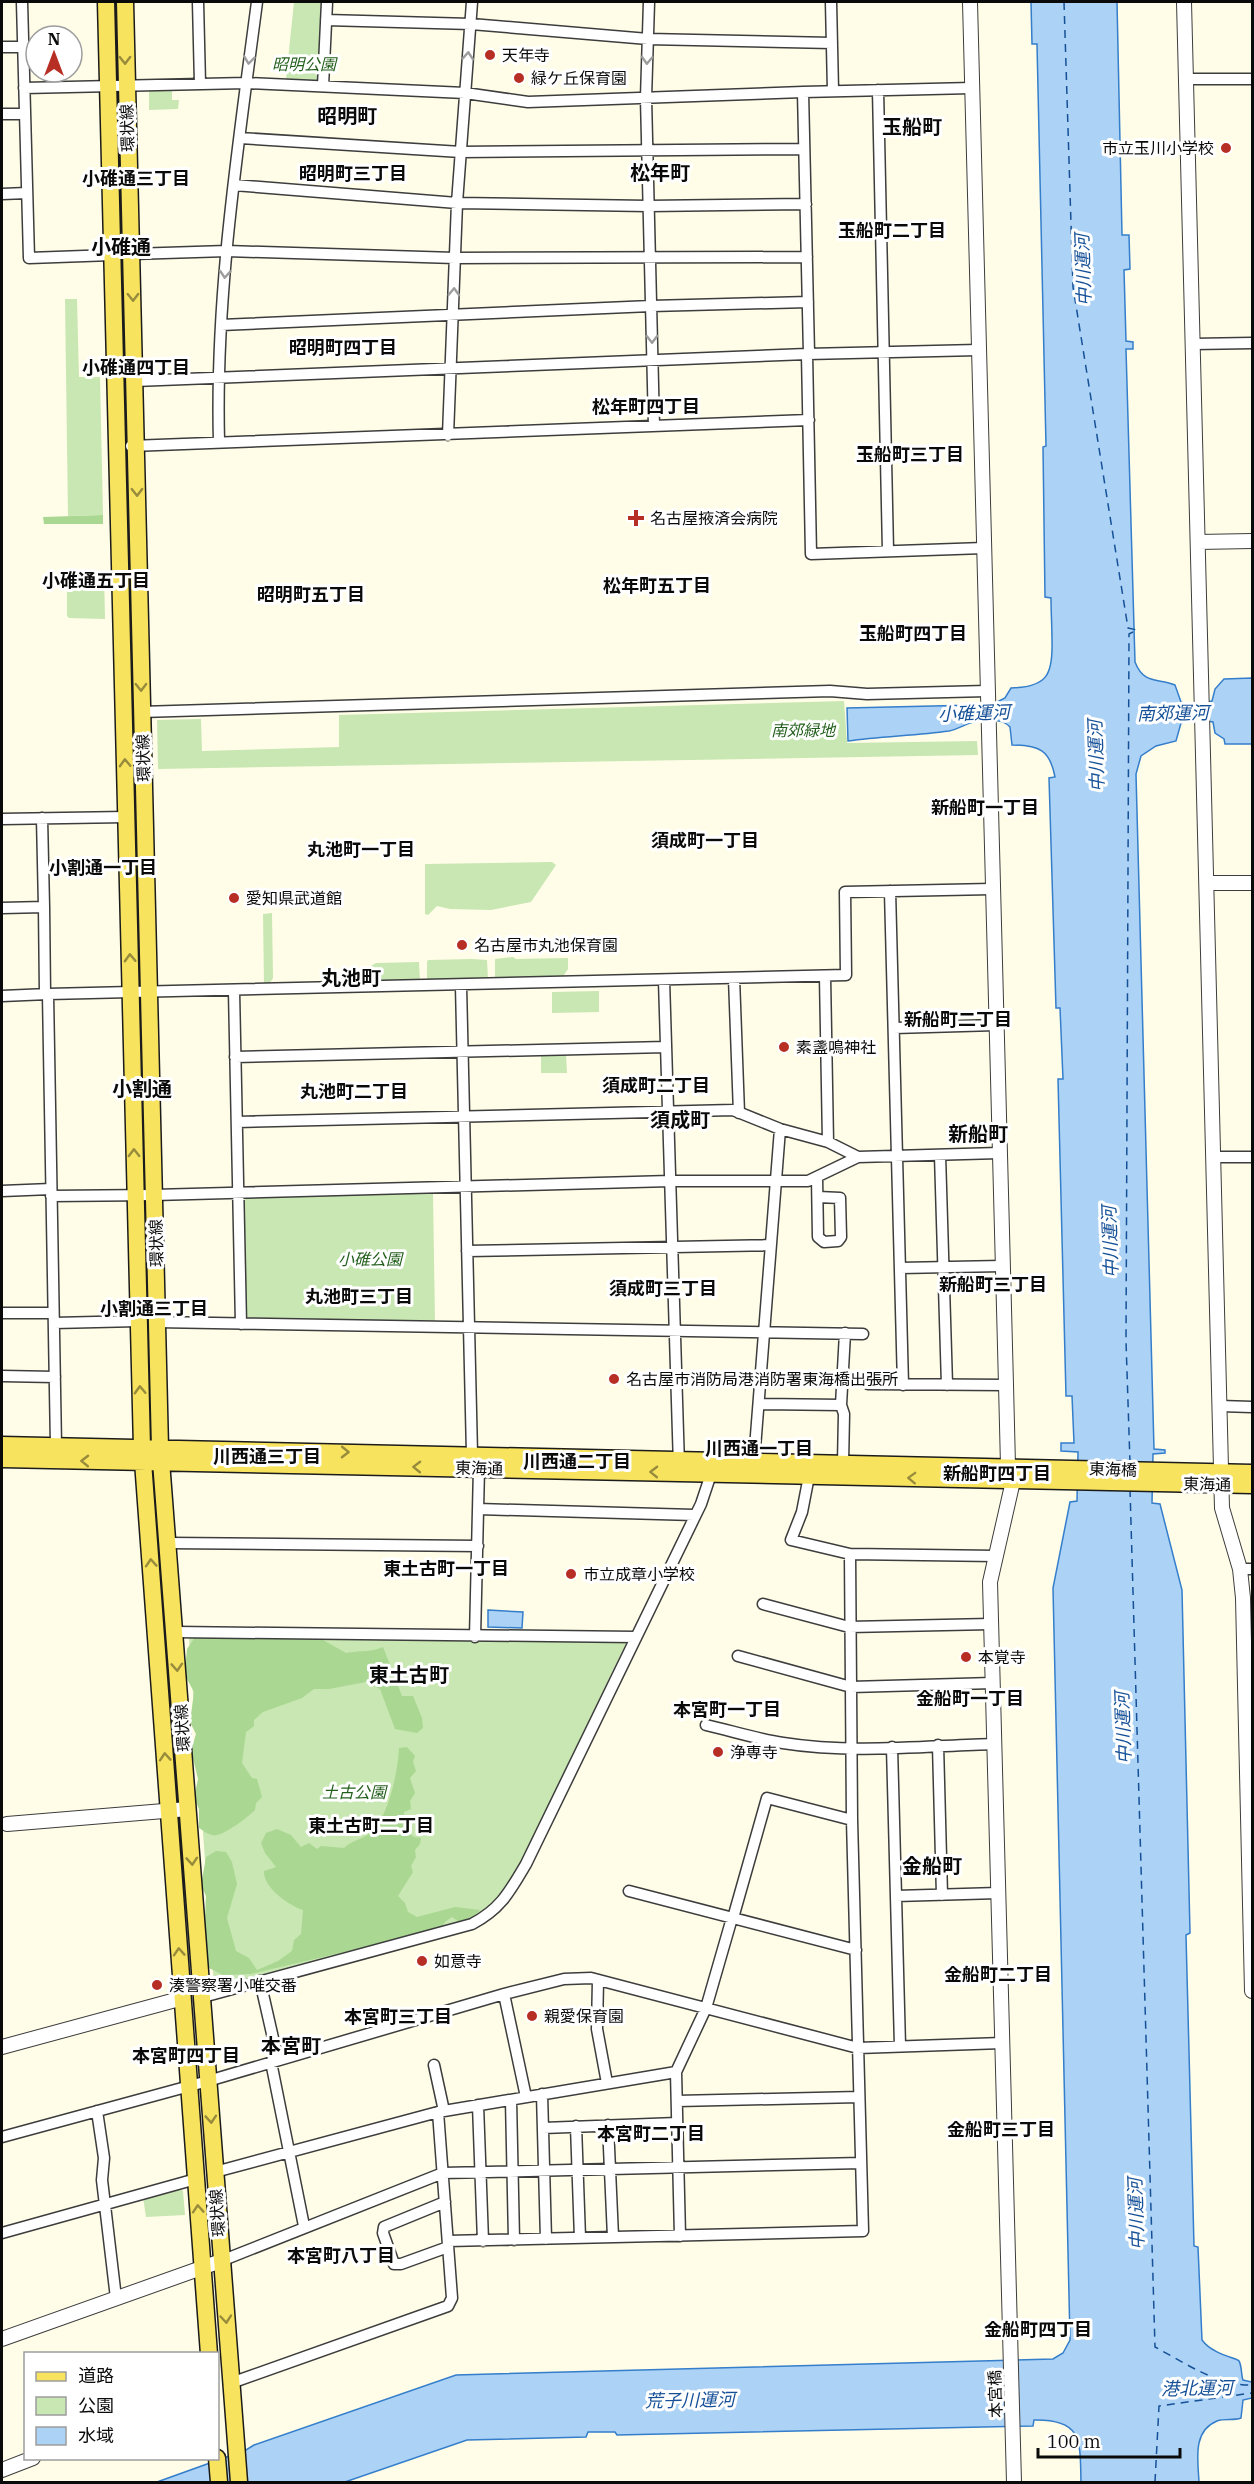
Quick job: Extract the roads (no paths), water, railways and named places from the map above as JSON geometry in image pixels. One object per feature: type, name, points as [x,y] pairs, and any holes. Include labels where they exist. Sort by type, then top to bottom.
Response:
[{"type":"main road","name":"環状線","points":[[106,2],[143,1455],[209,2352]]},
{"type":"main road","name":"環状線","points":[[124,2],[161,1455],[239,2482]]},
{"type":"main road","name":"東海通","points":[[2,1445],[56,1446],[143,1455]]},
{"type":"main road","name":"東海通","points":[[2,1459],[161,1455],[714,1466],[809,1476],[1010,1474]]},
{"type":"main road","points":[[714,1466],[754,1461],[843,1463],[1010,1474]]},
{"type":"main road","points":[[1221,1479],[1252,1473]]},
{"type":"main road","name":"東海橋","points":[[1010,1474],[1221,1479]]},
{"type":"main road","name":"東海通","points":[[1221,1479],[1252,1485]]},
{"type":"main road","points":[[217,2460],[219,2482]]},
{"type":"street","points":[[22,2],[29,258],[112,255]]},
{"type":"street","points":[[198,2],[200,84]]},
{"type":"street","points":[[219,442],[217,378],[227,251],[257,2]]},
{"type":"street","points":[[323,86],[327,2]]},
{"type":"street","points":[[448,435],[457,203],[472,2]]},
{"type":"street","points":[[649,2],[646,98],[654,426]]},
{"type":"street","points":[[831,2],[833,91]]},
{"type":"street","name":"本宮橋","points":[[970,2],[1002,1266],[1010,1474],[990,1582],[1014,2482]]},
{"type":"street","points":[[1184,2],[1221,1479],[1222,1508],[1246,1569],[1243,1598],[1250,1740],[1252,1990]]},
{"type":"street","points":[[326,20],[471,24],[648,39],[832,43]]},
{"type":"street","points":[[2,47],[23,47]]},
{"type":"street","points":[[1186,79],[1252,79]]},
{"type":"street","points":[[24,88],[246,83],[465,93],[528,102],[972,88]]},
{"type":"street","points":[[878,90],[888,551]]},
{"type":"street","points":[[803,92],[811,554],[984,548]]},
{"type":"street","points":[[2,114],[25,114]]},
{"type":"street","points":[[240,138],[461,152],[804,149]]},
{"type":"street","points":[[234,185],[457,203],[648,206],[806,204]]},
{"type":"street","points":[[2,194],[27,193]]},
{"type":"street","points":[[132,254],[227,251],[455,258],[807,257]]},
{"type":"street","points":[[221,325],[651,306],[808,302]]},
{"type":"street","points":[[1193,344],[1252,343]]},
{"type":"street","points":[[135,381],[808,354],[978,350]]},
{"type":"street","points":[[116,446],[808,420]]},
{"type":"street","points":[[1198,542],[1252,541]]},
{"type":"street","points":[[141,712],[830,691],[867,694],[987,694]]},
{"type":"street","points":[[2,819],[126,817]]},
{"type":"street","points":[[42,818],[56,1446]]},
{"type":"street","points":[[1207,883],[1252,883]]},
{"type":"street","points":[[2,996],[846,975],[845,892],[992,889]]},
{"type":"street","points":[[890,891],[903,1384]]},
{"type":"street","points":[[2,908],[44,907]]},
{"type":"street","points":[[825,976],[828,1142]]},
{"type":"street","points":[[734,978],[739,1113]]},
{"type":"street","points":[[664,980],[679,1466]]},
{"type":"street","points":[[461,986],[469,1328],[478,1509],[475,1637]]},
{"type":"street","points":[[234,992],[241,1324]]},
{"type":"street","points":[[894,1028],[996,1025]]},
{"type":"street","points":[[236,1057],[666,1047]]},
{"type":"street","points":[[237,1122],[733,1110],[780,1129],[828,1142],[858,1157]]},
{"type":"street","points":[[754,1461],[780,1129]]},
{"type":"street","points":[[2,1191],[154,1195],[670,1181],[808,1181],[858,1157],[999,1153]]},
{"type":"street","points":[[940,1155],[947,1385]]},
{"type":"street","points":[[1214,1158],[1252,1157]]},
{"type":"street","points":[[817,1177],[818,1197]]},
{"type":"street","points":[[467,1251],[771,1245]]},
{"type":"street","points":[[900,1268],[1002,1266]]},
{"type":"street","points":[[2,1313],[54,1318],[138,1321]]},
{"type":"street","points":[[157,1322],[863,1334]]},
{"type":"street","points":[[843,1463],[844,1414],[841,1405],[846,1333]]},
{"type":"street","points":[[2,1376],[55,1377]]},
{"type":"street","points":[[868,1384],[1006,1385]]},
{"type":"street","points":[[759,1404],[841,1405]]},
{"type":"street","points":[[1220,1406],[1252,1407]]},
{"type":"street","points":[[203,1997],[472,1924],[495,1910],[512,1888],[526,1864],[694,1515],[714,1466]]},
{"type":"street","points":[[809,1476],[802,1512],[791,1540],[849,1554],[996,1556]]},
{"type":"street","points":[[478,1509],[694,1515]]},
{"type":"street","points":[[168,1543],[478,1546]]},
{"type":"street","points":[[445,2202],[384,2227],[383,2233],[394,2264],[401,2264],[448,2244],[483,2241],[863,2231],[852,1820],[849,1554]]},
{"type":"street","points":[[762,1604],[849,1627],[991,1624]]},
{"type":"street","points":[[175,1632],[635,1637]]},
{"type":"street","points":[[738,1656],[851,1687],[993,1683]]},
{"type":"street","points":[[706,1725],[782,1743],[851,1748],[994,1744]]},
{"type":"street","points":[[938,1745],[942,1895]]},
{"type":"street","points":[[892,1746],[900,2046]]},
{"type":"street","points":[[680,2236],[676,2072],[706,2008],[767,1798],[852,1820]]},
{"type":"street","points":[[3,1824],[188,1809]]},
{"type":"street","points":[[629,1891],[856,1950]]},
{"type":"street","points":[[896,1896],[998,1893]]},
{"type":"street","points":[[2,2138],[208,2081],[504,1994],[578,1977],[598,1980],[858,2048],[1002,2043]]},
{"type":"street","points":[[598,1980],[597,2029],[607,2083]]},
{"type":"street","points":[[260,1981],[304,2226]]},
{"type":"street","points":[[504,1994],[526,2097]]},
{"type":"street","points":[[2,2047],[183,1998]]},
{"type":"street","points":[[231,2383],[448,2306],[452,2298],[441,2111],[434,2065]]},
{"type":"street","points":[[215,2172],[441,2111],[676,2072]]},
{"type":"street","points":[[542,2094],[546,2239]]},
{"type":"street","points":[[677,2101],[859,2097]]},
{"type":"street","points":[[511,2100],[514,2240]]},
{"type":"street","points":[[478,2105],[483,2241]]},
{"type":"street","points":[[97,2111],[104,2158],[102,2180],[116,2298]]},
{"type":"street","points":[[543,2128],[677,2123]]},
{"type":"street","points":[[608,2125],[613,2237]]},
{"type":"street","points":[[576,2126],[580,2238]]},
{"type":"street","points":[[2,2338],[221,2261],[304,2226],[443,2173],[861,2163]]},
{"type":"street","points":[[2,2233],[105,2202],[196,2179]]},
{"type":"street","points":[[2,2470],[28,2460]]},
{"type":"water","points":[[1031,2],[1117,2],[1122,235],[1129,235],[1130,269],[1124,270],[1126,341],[1133,342],[1133,349],[1126,349],[1135,662],[1147,678],[1175,685],[1181,702],[1190,706],[1212,701],[1215,689],[1224,679],[1252,678],[1252,744],[1225,744],[1224,739],[1215,733],[1213,722],[1192,719],[1181,723],[1176,741],[1156,746],[1141,756],[1136,774],[1154,1449],[1165,1450],[1165,1453],[1153,1454],[1152,1503],[1160,1504],[1182,1590],[1190,1933],[1186,1935],[1194,2246],[1198,2247],[1202,2340],[1212,2349],[1239,2361],[1243,2380],[1252,2382],[1252,2398],[1243,2400],[1241,2418],[1217,2421],[1204,2432],[1198,2447],[1199,2482],[1081,2482],[1079,2444],[1070,2428],[1050,2421],[1034,2420],[1033,2426],[617,2435],[615,2432],[588,2432],[586,2437],[467,2440],[345,2482],[157,2482],[246,2450],[254,2445],[456,2375],[1053,2359],[1063,2353],[1070,2340],[1053,1588],[1070,1502],[1077,1501],[1078,1452],[1061,1451],[1061,1443],[1074,1443],[1072,1396],[1066,1396],[1058,1079],[1063,1079],[1060,1008],[1056,1008],[1049,778],[1055,777],[1046,755],[1036,748],[1012,745],[1010,727],[1000,721],[976,721],[949,731],[848,741],[847,708],[976,705],[997,702],[1005,698],[1011,688],[1040,682],[1049,671],[1052,641],[1051,598],[1045,597],[1043,447],[1046,446],[1037,44],[1032,44]]},
{"type":"water","points":[[488,1610],[523,1612],[522,1628],[488,1627]]},
{"type":"place","name":"天年寺","points":[[490,55]]},
{"type":"place","name":"緑ケ丘保育園","points":[[519,78]]},
{"type":"place","name":"市立玉川小学校","points":[[1226,148]]},
{"type":"place","name":"名古屋掖済会病院","points":[[636,518]]},
{"type":"place","name":"愛知県武道館","points":[[234,898]]},
{"type":"place","name":"名古屋市丸池保育園","points":[[462,945]]},
{"type":"place","name":"素盞鳴神社","points":[[784,1047]]},
{"type":"place","name":"名古屋市消防局港消防署東海橋出張所","points":[[614,1379]]},
{"type":"place","name":"市立成章小学校","points":[[571,1574]]},
{"type":"place","name":"本覚寺","points":[[966,1657]]},
{"type":"place","name":"浄専寺","points":[[718,1752]]},
{"type":"place","name":"如意寺","points":[[422,1961]]},
{"type":"place","name":"湊警察署小唯交番","points":[[157,1985]]},
{"type":"place","name":"親愛保育園","points":[[532,2016]]},
{"type":"district","name":"昭明町","points":[[347,115]]},
{"type":"district","name":"玉船町","points":[[912,126]]},
{"type":"district","name":"松年町","points":[[660,172]]},
{"type":"district","name":"昭明町三丁目","points":[[353,173]]},
{"type":"district","name":"小碓通三丁目","points":[[136,178]]},
{"type":"district","name":"玉船町二丁目","points":[[892,230]]},
{"type":"district","name":"小碓通","points":[[121,246]]},
{"type":"district","name":"昭明町四丁目","points":[[343,347]]},
{"type":"district","name":"小碓通四丁目","points":[[136,367]]},
{"type":"district","name":"松年町四丁目","points":[[646,406]]},
{"type":"district","name":"玉船町三丁目","points":[[910,454]]},
{"type":"district","name":"小碓通五丁目","points":[[96,580]]},
{"type":"district","name":"松年町五丁目","points":[[657,585]]},
{"type":"district","name":"昭明町五丁目","points":[[311,594]]},
{"type":"district","name":"玉船町四丁目","points":[[913,633]]},
{"type":"district","name":"新船町一丁目","points":[[985,807]]},
{"type":"district","name":"須成町一丁目","points":[[705,840]]},
{"type":"district","name":"丸池町一丁目","points":[[361,849]]},
{"type":"district","name":"小割通一丁目","points":[[103,867]]},
{"type":"district","name":"丸池町","points":[[351,977]]},
{"type":"district","name":"新船町二丁目","points":[[958,1019]]},
{"type":"district","name":"須成町二丁目","points":[[656,1085]]},
{"type":"district","name":"小割通","points":[[142,1088]]},
{"type":"district","name":"丸池町二丁目","points":[[354,1091]]},
{"type":"district","name":"須成町","points":[[680,1119]]},
{"type":"district","name":"新船町","points":[[978,1133]]},
{"type":"district","name":"新船町三丁目","points":[[993,1284]]},
{"type":"district","name":"須成町三丁目","points":[[663,1288]]},
{"type":"district","name":"丸池町三丁目","points":[[359,1296]]},
{"type":"district","name":"小割通三丁目","points":[[154,1308]]},
{"type":"district","name":"川西通一丁目","points":[[759,1448]]},
{"type":"district","name":"川西通三丁目","points":[[267,1456]]},
{"type":"district","name":"川西通二丁目","points":[[577,1461]]},
{"type":"district","name":"新船町四丁目","points":[[997,1473]]},
{"type":"district","name":"東土古町一丁目","points":[[446,1568]]},
{"type":"district","name":"東土古町","points":[[409,1674]]},
{"type":"district","name":"金船町一丁目","points":[[970,1698]]},
{"type":"district","name":"本宮町一丁目","points":[[727,1709]]},
{"type":"district","name":"東土古町二丁目","points":[[371,1825]]},
{"type":"district","name":"金船町","points":[[932,1865]]},
{"type":"district","name":"金船町二丁目","points":[[998,1974]]},
{"type":"district","name":"本宮町三丁目","points":[[398,2016]]},
{"type":"district","name":"本宮町","points":[[291,2045]]},
{"type":"district","name":"本宮町四丁目","points":[[186,2055]]},
{"type":"district","name":"金船町三丁目","points":[[1001,2129]]},
{"type":"district","name":"本宮町二丁目","points":[[651,2133]]},
{"type":"district","name":"本宮町八丁目","points":[[341,2255]]},
{"type":"district","name":"金船町四丁目","points":[[1038,2329]]},
{"type":"park label","name":"昭明公園","points":[[304,64]]},
{"type":"park label","name":"南郊緑地","points":[[803,730]]},
{"type":"park label","name":"小碓公園","points":[[370,1259]]},
{"type":"park label","name":"土古公園","points":[[354,1792]]},
{"type":"water label","name":"中川運河","points":[[1083,270]]},
{"type":"water label","name":"小碓運河","points":[[974,713]]},
{"type":"water label","name":"南郊運河","points":[[1173,713]]},
{"type":"water label","name":"中川運河","points":[[1096,756]]},
{"type":"water label","name":"中川運河","points":[[1110,1242]]},
{"type":"water label","name":"中川運河","points":[[1123,1728]]},
{"type":"water label","name":"中川運河","points":[[1136,2214]]},
{"type":"water label","name":"港北運河","points":[[1197,2388]]},
{"type":"water label","name":"荒子川運河","points":[[690,2400]]}]
